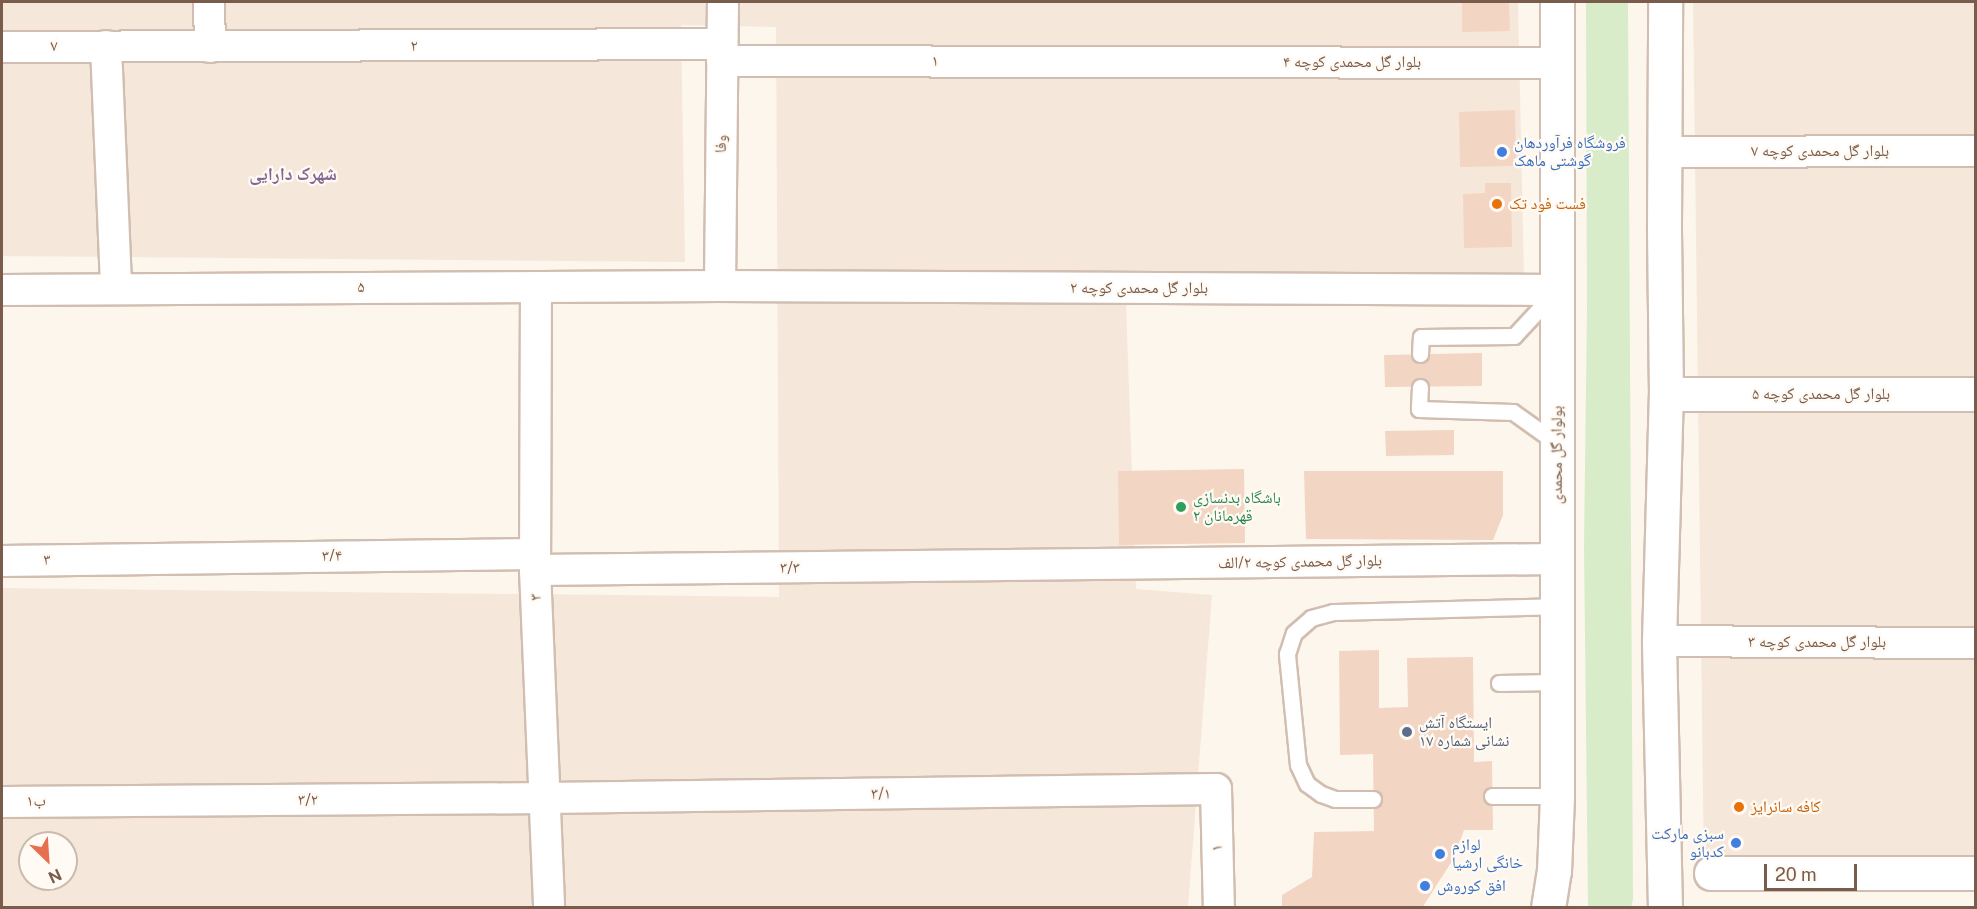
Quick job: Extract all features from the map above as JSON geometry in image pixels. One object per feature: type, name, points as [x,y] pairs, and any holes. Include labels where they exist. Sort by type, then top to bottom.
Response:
[{"type":"main road","name":"بولوار گل محمدی","points":[[1548,908],[1554,871],[1557,796],[1555,682],[1557,2]]},
{"type":"main road","points":[[1665,2],[1666,394],[1659,641],[1665,908]]},
{"type":"main road","name":"بلوار گل محمدی کوچه ۵","points":[[1666,394],[1976,394]]},
{"type":"main road","points":[[1711,873],[1976,873]]},
{"type":"street","points":[[209,2],[210,46]]},
{"type":"street","name":"وفا","points":[[720,286],[723,2]]},
{"type":"street","name":"۷","points":[[2,46],[106,46]]},
{"type":"street","points":[[106,46],[116,288]]},
{"type":"street","name":"۲","points":[[106,46],[722,52]]},
{"type":"street","name":"۱","points":[[722,52],[1148,62]]},
{"type":"street","name":"بلوار گل محمدی کوچه ۴","points":[[1148,62],[1557,63]]},
{"type":"street","name":"بلوار گل محمدی کوچه ۷","points":[[1665,152],[1976,151]]},
{"type":"street","name":"۳","points":[[536,286],[535,562],[549,908]]},
{"type":"street","name":"۵","points":[[2,290],[720,286]]},
{"type":"street","name":"بلوار گل محمدی کوچه ۲","points":[[720,286],[1557,290]]},
{"type":"street","name":"۳","points":[[2,561],[128,559]]},
{"type":"street","name":"۳/۴","points":[[128,559],[535,562]]},
{"type":"street","name":"بلوار گل محمدی کوچه ۲/الف","points":[[1044,565],[1556,559]]},
{"type":"street","name":"۳/۳","points":[[535,562],[1044,565]]},
{"type":"street","name":"بلوار گل محمدی کوچه ۳","points":[[1659,641],[1976,643]]},
{"type":"street","name":"۱","points":[[1216,789],[1218,908]]},
{"type":"street","name":"۳/۱","points":[[546,798],[1216,789]]},
{"type":"street","name":"۳/۲","points":[[70,801],[546,798]]},
{"type":"street","name":"۱ب","points":[[2,802],[70,801]]},
{"type":"lane","points":[[1420,354],[1421,337],[1514,336],[1557,290]]},
{"type":"lane","points":[[1420,387],[1419,409],[1513,412],[1557,442]]},
{"type":"lane","points":[[1373,799],[1335,799],[1321,794],[1307,784],[1298,765],[1287,654],[1294,633],[1311,618],[1333,612],[1556,606]]},
{"type":"lane","points":[[1499,683],[1555,682]]},
{"type":"lane","points":[[1492,796],[1557,796]]},
{"type":"shaded area","points":[[2,2],[1518,2],[1524,276],[1125,274],[1136,589],[1212,595],[1188,907],[2,907],[2,588],[779,597],[776,27],[681,25],[685,262],[2,256]]},
{"type":"shaded area","points":[[1693,2],[1975,2],[1975,869],[1704,871]]},
{"type":"green space","points":[[1586,2],[1628,2],[1633,899],[1631,908],[1588,907],[1584,547],[1587,310]]},
{"type":"building","points":[[1462,2],[1509,2],[1510,31],[1462,32]]},
{"type":"building","points":[[1515,110],[1516,166],[1460,167],[1459,112]]},
{"type":"building","points":[[1485,183],[1511,183],[1512,247],[1464,248],[1463,194],[1485,193]]},
{"type":"building","points":[[1482,353],[1482,386],[1385,387],[1384,355]]},
{"type":"building","points":[[1454,430],[1454,455],[1386,456],[1385,431]]},
{"type":"building","name":"باشگاه بدنسازی قهرمانان ۲","points":[[1244,469],[1245,543],[1119,545],[1118,471]]},
{"type":"building","points":[[1304,471],[1503,471],[1503,515],[1493,540],[1306,539]]},
{"type":"building","name":"ایستگاه آتش نشانی شماره ۱۷","points":[[1379,650],[1379,708],[1408,707],[1407,658],[1473,657],[1474,762],[1492,761],[1493,830],[1464,830],[1454,858],[1422,908],[1282,908],[1282,895],[1312,877],[1314,832],[1374,831],[1373,754],[1340,755],[1339,651]]},
{"type":"place","name":"فروشگاه فرآوردهان گوشتی ماهک","points":[[1502,152]]},
{"type":"place","name":"فست فود تک","points":[[1497,204]]},
{"type":"place","name":"باشگاه بدنسازی قهرمانان ۲","points":[[1181,507]]},
{"type":"place","name":"ایستگاه آتش نشانی شماره ۱۷","points":[[1407,732]]},
{"type":"place","name":"کافه سانرایز","points":[[1739,807]]},
{"type":"place","name":"سبزی مارکت کدبانو","points":[[1736,843]]},
{"type":"place","name":"لوازم خانگی ارشیا","points":[[1440,854]]},
{"type":"place","name":"افق کوروش","points":[[1425,886]]},
{"type":"district","name":"شهرک دارایی","points":[[293,174]]}]
